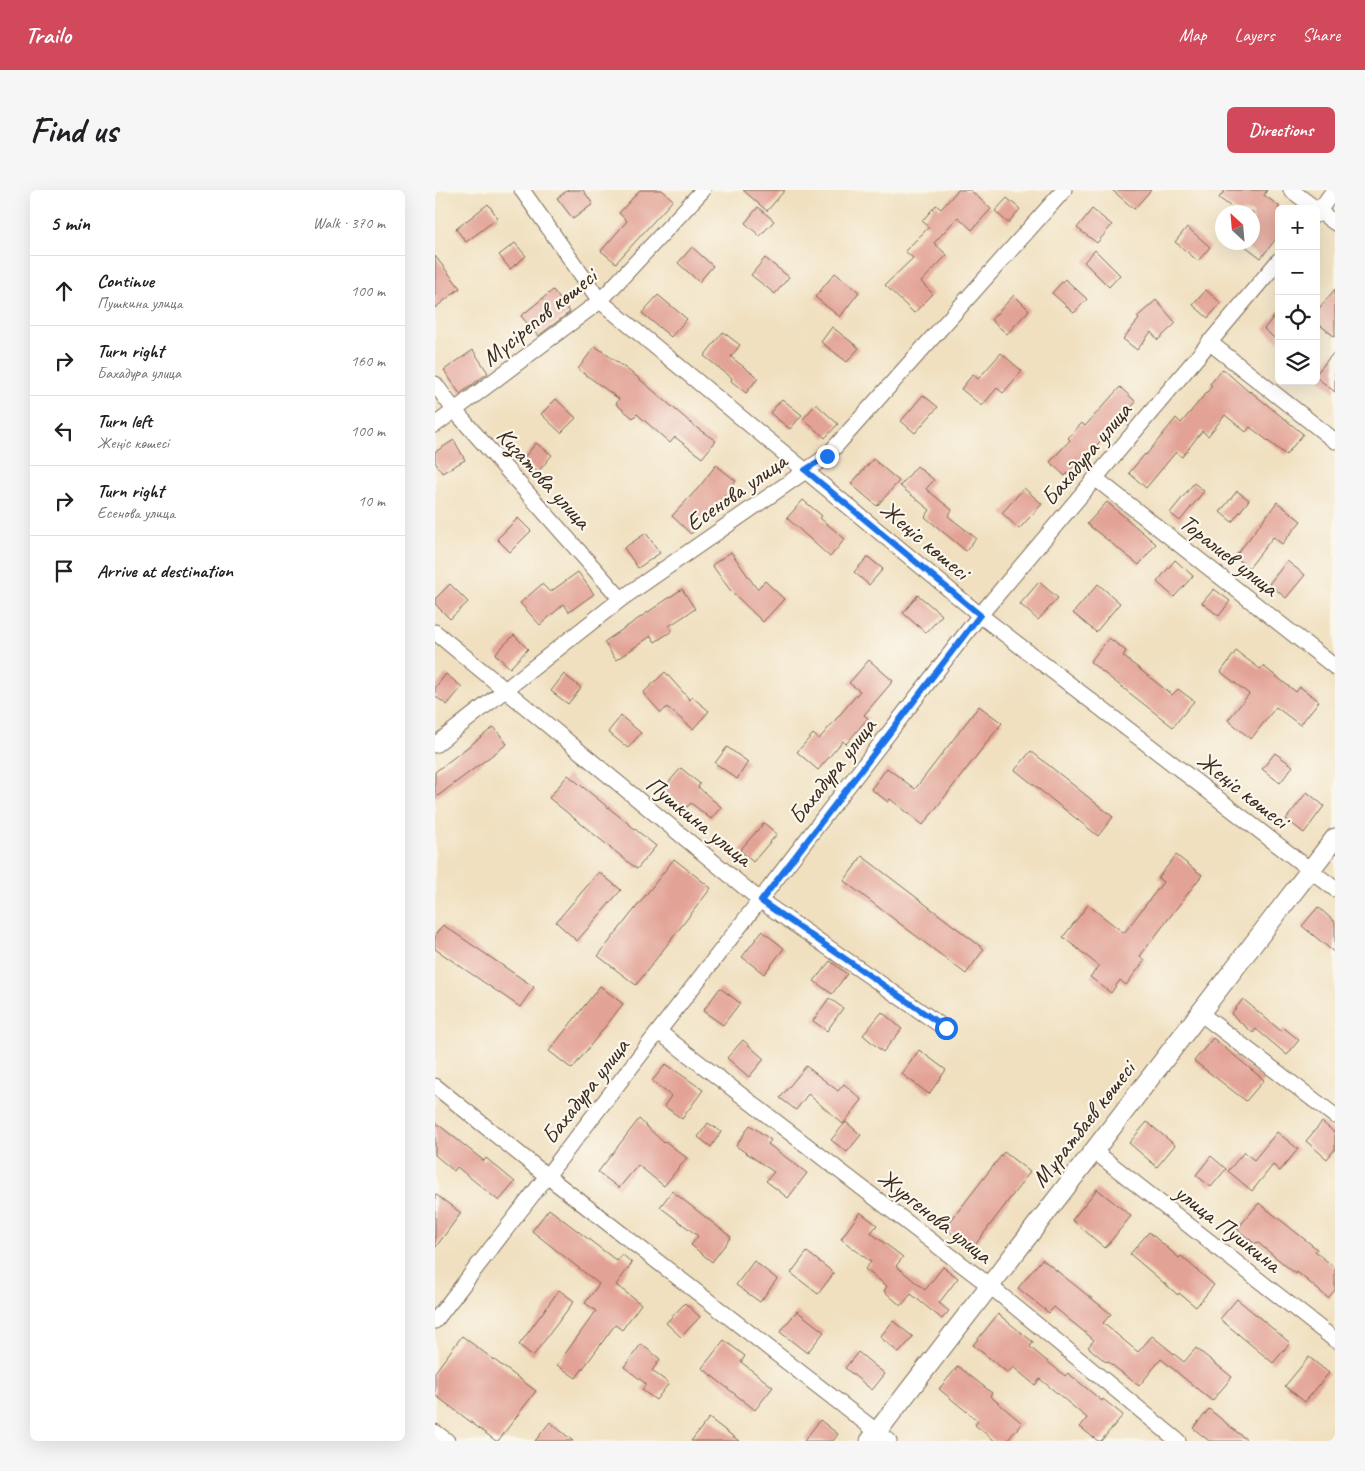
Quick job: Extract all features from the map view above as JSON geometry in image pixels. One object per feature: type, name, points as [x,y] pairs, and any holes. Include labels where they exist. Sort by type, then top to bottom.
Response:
[{"type":"street","name":"Жеңіс көшесі","points":[[522,190],[600,302],[980,615],[1335,889]]},
{"type":"street","name":"Мүсірепов көшесі","points":[[435,425],[600,302],[703,190]]},
{"type":"street","name":"Есенова улица","points":[[435,745],[621,599],[827,456],[1064,190]]},
{"type":"street","points":[[1291,190],[1310,205]]},
{"type":"street","points":[[1320,207],[1334,190]]},
{"type":"street","points":[[1320,213],[1335,223]]},
{"type":"street","name":"Бахадура улица","points":[[435,1321],[980,615],[1275,265]]},
{"type":"street","points":[[1209,342],[1335,441]]},
{"type":"street","name":"Кизатова улица","points":[[435,384],[455,411],[621,599]]},
{"type":"street","name":"Торалиев улица","points":[[1095,478],[1335,667]]},
{"type":"street","name":"Пушкина улица","points":[[435,632],[761,901],[946,1028]]},
{"type":"street","name":"Мұратбаев көшесі","points":[[879,1438],[990,1286],[1335,838]]},
{"type":"street","points":[[1200,1013],[1335,1116]]},
{"type":"street","name":"Жургенова улица","points":[[659,1032],[990,1286],[1178,1441]]},
{"type":"street","points":[[435,1086],[879,1438]]},
{"type":"street","name":"улица Пушкина","points":[[1094,1151],[1335,1340]]},
{"type":"street","points":[[435,1432],[447,1441]]},
{"type":"building","points":[[568,190],[583,190],[593,204],[573,219],[557,198]]},
{"type":"building","points":[[640,190],[662,190],[673,200],[616,263],[601,251],[627,221],[619,213]]},
{"type":"building","points":[[743,190],[785,190],[767,211]]},
{"type":"building","points":[[958,190],[970,190],[991,209],[972,230],[958,217],[934,243],[947,255],[921,282],[933,294],[914,313],[885,285],[913,258],[905,251],[929,227],[922,221],[936,205],[941,209]]},
{"type":"building","points":[[1112,190],[1151,190],[1134,209]]},
{"type":"building","points":[[1225,190],[1267,190],[1264,195],[1278,205],[1275,205],[1275,240],[1261,258],[1250,250],[1260,250],[1260,205],[1228,205],[1219,198]]},
{"type":"building","points":[[1007,198],[1020,209],[1008,223],[995,211]]},
{"type":"building","points":[[488,204],[498,218],[466,242],[456,229]]},
{"type":"building","points":[[758,207],[774,221],[760,236],[745,223]]},
{"type":"building","points":[[1092,209],[1112,225],[1097,243],[1077,228]]},
{"type":"building","points":[[1187,227],[1210,247],[1198,261],[1175,242]]},
{"type":"building","points":[[515,243],[526,256],[510,269],[499,255]]},
{"type":"building","points":[[692,247],[713,266],[699,282],[678,263]]},
{"type":"building","points":[[1095,250],[1120,275],[1109,287],[1084,262]]},
{"type":"building","points":[[435,256],[460,288],[435,308]]},
{"type":"building","points":[[765,258],[789,277],[775,294],[751,275]]},
{"type":"building","points":[[835,273],[859,292],[840,317],[815,297]]},
{"type":"building","points":[[1065,279],[1087,299],[1074,313],[1052,293]]},
{"type":"building","points":[[1335,289],[1335,337],[1320,325],[1320,307]]},
{"type":"building","points":[[553,290],[570,312],[538,336],[521,316]]},
{"type":"building","points":[[1206,290],[1221,303],[1208,318],[1193,305]]},
{"type":"building","points":[[658,295],[687,319],[671,337],[642,313]]},
{"type":"building","points":[[1014,295],[1029,310],[1007,334],[991,320]]},
{"type":"building","points":[[1156,300],[1176,323],[1158,340],[1151,332],[1137,350],[1123,339],[1139,319],[1137,317]]},
{"type":"building","points":[[1275,315],[1275,339],[1264,329]]},
{"type":"building","points":[[832,327],[859,348],[847,362],[821,342]]},
{"type":"building","points":[[723,332],[740,345],[731,357],[758,378],[746,393],[731,381],[732,378],[704,356]]},
{"type":"building","points":[[595,346],[636,376],[697,428],[716,441],[702,458],[675,437],[670,443],[637,414],[633,418],[616,404],[619,399],[578,369]]},
{"type":"building","points":[[473,350],[488,373],[460,394],[444,370]]},
{"type":"building","points":[[1335,351],[1335,392],[1320,380],[1320,369]]},
{"type":"building","points":[[1001,353],[1022,371],[1003,393],[997,388],[982,406],[961,389],[973,374],[978,379]]},
{"type":"building","points":[[1223,369],[1303,434],[1286,455],[1250,427],[1246,432],[1225,415],[1208,436],[1202,431],[1182,457],[1176,452],[1146,488],[1129,473],[1176,418],[1181,423],[1212,386],[1210,384]]},
{"type":"building","points":[[1120,387],[1136,402],[1087,456],[1085,455],[1065,476],[1050,462],[1070,440],[1068,438],[1082,423],[1085,426]]},
{"type":"building","points":[[923,395],[938,407],[915,433],[901,421]]},
{"type":"building","points":[[556,399],[576,418],[561,433],[541,414]]},
{"type":"building","points":[[782,399],[802,415],[790,429],[770,413]]},
{"type":"building","points":[[816,404],[838,424],[825,438],[803,419]]},
{"type":"building","points":[[454,440],[465,460],[442,473],[435,462],[435,452]]},
{"type":"building","points":[[536,443],[552,455],[538,472],[522,460]]},
{"type":"building","points":[[873,459],[899,481],[877,506],[851,484]]},
{"type":"building","points":[[716,465],[736,481],[691,534],[672,516],[700,486]]},
{"type":"building","points":[[917,466],[934,480],[926,489],[952,510],[948,516],[976,538],[966,551],[925,517],[930,510],[900,486]]},
{"type":"building","points":[[1194,483],[1204,491],[1180,521],[1170,513]]},
{"type":"building","points":[[1024,488],[1042,504],[1019,529],[1002,513]]},
{"type":"building","points":[[1237,491],[1249,500],[1232,522],[1220,512]]},
{"type":"building","points":[[803,500],[822,516],[820,518],[845,539],[830,557],[787,518]]},
{"type":"building","points":[[1107,502],[1156,544],[1139,565],[1087,524]]},
{"type":"building","points":[[1277,502],[1301,521],[1282,544],[1273,537],[1249,568],[1235,557]]},
{"type":"building","points":[[518,518],[531,531],[510,552],[497,539]]},
{"type":"building","points":[[646,533],[660,553],[638,568],[624,548]]},
{"type":"building","points":[[731,552],[757,589],[765,581],[784,599],[763,622],[730,590],[712,565]]},
{"type":"building","points":[[868,557],[883,569],[869,585],[854,572]]},
{"type":"building","points":[[1175,560],[1193,576],[1174,597],[1157,582]]},
{"type":"building","points":[[1287,561],[1305,575],[1286,598],[1269,584]]},
{"type":"building","points":[[578,572],[594,594],[569,612],[564,604],[540,625],[520,603],[542,584],[550,592]]},
{"type":"building","points":[[1039,582],[1058,598],[1038,620],[1020,604]]},
{"type":"building","points":[[450,584],[468,602],[450,619],[435,604],[435,599]]},
{"type":"building","points":[[1098,584],[1120,603],[1096,632],[1073,613]]},
{"type":"building","points":[[682,589],[695,609],[669,626],[672,631],[655,642],[651,636],[616,660],[604,642]]},
{"type":"building","points":[[1214,589],[1230,601],[1219,616],[1202,603]]},
{"type":"building","points":[[918,595],[942,615],[926,633],[903,613]]},
{"type":"building","points":[[514,635],[528,649],[510,668],[495,654]]},
{"type":"building","points":[[1109,638],[1126,651],[1123,656],[1172,695],[1178,689],[1194,701],[1173,727],[1090,662]]},
{"type":"building","points":[[1236,651],[1260,669],[1263,666],[1296,692],[1300,687],[1319,701],[1300,725],[1276,707],[1251,739],[1228,720],[1249,694],[1221,672]]},
{"type":"building","points":[[869,660],[893,681],[864,715],[868,718],[846,744],[843,741],[818,770],[797,752],[813,734],[819,739],[860,691],[849,683]]},
{"type":"building","points":[[665,672],[690,700],[692,697],[709,711],[693,729],[667,707],[661,713],[643,693]]},
{"type":"building","points":[[446,674],[462,687],[447,705],[435,696],[435,688]]},
{"type":"building","points":[[564,674],[581,688],[568,704],[551,691]]},
{"type":"building","points":[[979,706],[1002,723],[923,825],[890,799],[888,802],[871,789],[887,768],[915,789]]},
{"type":"building","points":[[621,716],[641,733],[628,748],[608,732]]},
{"type":"building","points":[[494,727],[507,744],[435,798],[435,772]]},
{"type":"building","points":[[727,747],[748,762],[737,779],[715,763]]},
{"type":"building","points":[[1031,751],[1113,817],[1098,836],[1015,770]]},
{"type":"building","points":[[1275,753],[1293,766],[1280,783],[1262,769]]},
{"type":"building","points":[[681,768],[700,784],[698,787],[721,807],[711,819],[691,803],[687,807],[683,804],[681,806],[662,790]]},
{"type":"building","points":[[568,775],[656,846],[637,869],[549,798]]},
{"type":"building","points":[[1307,792],[1324,806],[1304,833],[1286,819]]},
{"type":"building","points":[[764,823],[777,834],[753,862],[740,850]]},
{"type":"building","points":[[1176,855],[1202,875],[1140,956],[1145,960],[1126,985],[1120,980],[1111,993],[1090,977],[1099,966],[1063,937],[1088,905],[1124,933],[1163,882],[1158,878]]},
{"type":"building","points":[[862,856],[984,949],[966,974],[844,881]]},
{"type":"building","points":[[674,859],[711,888],[636,985],[598,956]]},
{"type":"building","points":[[599,872],[621,890],[577,941],[556,922]]},
{"type":"building","points":[[1318,907],[1335,922],[1335,953],[1302,926]]},
{"type":"building","points":[[443,925],[534,987],[520,1007],[435,949],[435,935]]},
{"type":"building","points":[[762,931],[784,948],[764,974],[742,957]]},
{"type":"building","points":[[830,961],[847,974],[832,994],[814,981]]},
{"type":"building","points":[[600,986],[623,1004],[572,1069],[549,1051]]},
{"type":"building","points":[[720,988],[740,1003],[723,1025],[703,1011]]},
{"type":"building","points":[[829,998],[843,1008],[827,1031],[813,1021]]},
{"type":"building","points":[[1243,999],[1281,1031],[1284,1028],[1299,1040],[1287,1055],[1256,1029],[1253,1033],[1231,1014]]},
{"type":"building","points":[[882,1012],[902,1029],[883,1052],[863,1035]]},
{"type":"building","points":[[1213,1038],[1264,1080],[1246,1101],[1194,1061]]},
{"type":"building","points":[[743,1040],[764,1059],[749,1077],[727,1058]]},
{"type":"building","points":[[919,1050],[946,1070],[929,1094],[902,1074]]},
{"type":"building","points":[[666,1064],[703,1090],[682,1119],[664,1106],[671,1096],[652,1081]]},
{"type":"building","points":[[806,1066],[838,1091],[844,1084],[862,1100],[843,1124],[808,1094],[796,1110],[780,1098]]},
{"type":"building","points":[[639,1119],[664,1143],[665,1141],[687,1158],[664,1186],[638,1165],[619,1188],[598,1172]]},
{"type":"building","points":[[435,1122],[484,1161],[486,1158],[515,1182],[499,1201],[457,1167],[454,1171],[435,1155]]},
{"type":"building","points":[[846,1122],[861,1135],[847,1152],[831,1140]]},
{"type":"building","points":[[1147,1122],[1175,1145],[1157,1167],[1129,1143]]},
{"type":"building","points":[[1322,1122],[1335,1133],[1335,1149],[1327,1159],[1306,1141]]},
{"type":"building","points":[[708,1123],[721,1132],[711,1147],[698,1137]]},
{"type":"building","points":[[750,1125],[771,1140],[768,1144],[807,1173],[788,1198],[766,1181],[774,1172],[736,1146]]},
{"type":"building","points":[[1277,1132],[1298,1149],[1280,1171],[1273,1165],[1252,1191],[1228,1171],[1244,1152],[1254,1160]]},
{"type":"building","points":[[1004,1152],[1030,1172],[972,1249],[945,1228]]},
{"type":"building","points":[[1211,1156],[1226,1169],[1211,1187],[1196,1175]]},
{"type":"building","points":[[1097,1189],[1131,1216],[1105,1248],[1072,1220]]},
{"type":"building","points":[[672,1191],[731,1237],[712,1262],[691,1245],[698,1236],[660,1207]]},
{"type":"building","points":[[435,1194],[461,1213],[435,1248]]},
{"type":"building","points":[[1259,1203],[1317,1249],[1315,1251],[1335,1268],[1335,1290],[1328,1298],[1297,1272],[1296,1274],[1257,1242],[1255,1244],[1237,1229]]},
{"type":"building","points":[[549,1209],[617,1261],[622,1254],[632,1263],[616,1285],[641,1304],[622,1330],[615,1325],[576,1378],[557,1365],[596,1311],[585,1303],[599,1284],[532,1231]]},
{"type":"building","points":[[860,1212],[877,1225],[871,1233],[903,1257],[896,1266],[925,1290],[943,1267],[958,1278],[939,1303],[949,1311],[942,1319],[911,1294],[901,1306],[884,1291],[887,1286],[865,1269],[871,1262],[841,1239]]},
{"type":"building","points":[[1149,1232],[1179,1258],[1181,1256],[1214,1285],[1196,1307],[1179,1293],[1178,1295],[1130,1254]]},
{"type":"building","points":[[807,1252],[834,1273],[818,1294],[791,1273]]},
{"type":"building","points":[[1042,1259],[1111,1314],[1103,1323],[1138,1352],[1152,1336],[1184,1362],[1196,1348],[1232,1377],[1212,1401],[1161,1359],[1139,1386],[1088,1347],[1094,1340],[1054,1307],[1049,1313],[1018,1288]]},
{"type":"building","points":[[754,1261],[777,1279],[760,1302],[736,1285]]},
{"type":"building","points":[[559,1290],[574,1301],[533,1356],[519,1345]]},
{"type":"building","points":[[1237,1299],[1290,1343],[1273,1363],[1220,1319]]},
{"type":"building","points":[[685,1303],[700,1317],[681,1337],[666,1323]]},
{"type":"building","points":[[797,1311],[824,1332],[807,1353],[780,1332]]},
{"type":"building","points":[[998,1314],[1033,1342],[1030,1347],[1065,1376],[1068,1373],[1102,1401],[1103,1399],[1123,1415],[1101,1441],[1098,1441],[1080,1427],[1087,1418],[1040,1379],[1035,1385],[1013,1367],[1008,1373],[973,1345]]},
{"type":"building","points":[[893,1321],[913,1337],[899,1353],[880,1337]]},
{"type":"building","points":[[462,1336],[536,1391],[498,1441],[435,1395],[435,1372]]},
{"type":"building","points":[[724,1340],[745,1356],[741,1362],[773,1387],[755,1410],[702,1368]]},
{"type":"building","points":[[641,1344],[660,1359],[652,1371],[669,1383],[656,1400],[642,1390],[646,1384],[624,1367]]},
{"type":"building","points":[[858,1352],[885,1374],[872,1390],[845,1368]]},
{"type":"building","points":[[1309,1357],[1329,1373],[1305,1402],[1285,1386]]},
{"type":"building","points":[[958,1366],[992,1393],[990,1396],[1022,1423],[1007,1441],[995,1441],[975,1425],[978,1421],[939,1389]]},
{"type":"building","points":[[1209,1409],[1248,1441],[1209,1441],[1193,1428]]},
{"type":"building","points":[[709,1418],[739,1441],[691,1441]]},
{"type":"building","points":[[820,1420],[838,1434],[833,1441],[804,1441]]},
{"type":"building","points":[[550,1422],[573,1441],[535,1441]]},
{"type":"route","points":[[827,456],[805,470],[980,615],[761,901],[946,1028]]}]
